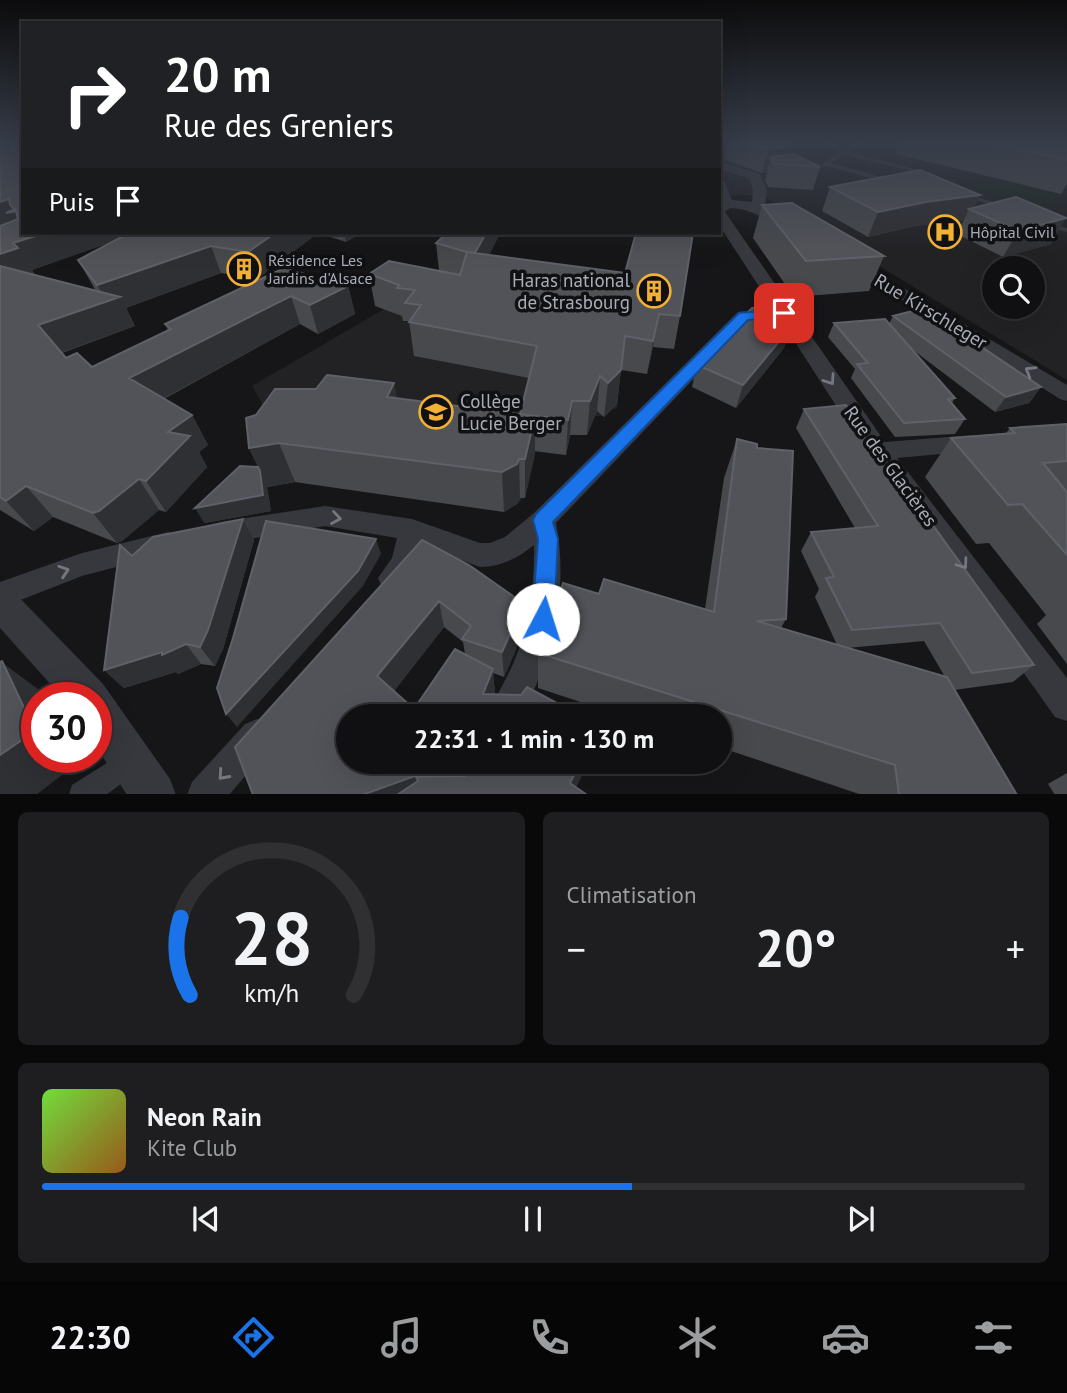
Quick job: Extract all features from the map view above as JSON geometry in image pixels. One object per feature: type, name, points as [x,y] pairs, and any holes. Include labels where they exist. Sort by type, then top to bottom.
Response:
[{"type":"street","points":[[758,208],[761,177]]},
{"type":"street","points":[[721,212],[758,208],[795,228]]},
{"type":"street","name":"Rue des Glacières","points":[[721,212],[784,313],[880,451],[1067,705]]},
{"type":"street","name":"Rue Kirschleger","points":[[842,257],[1067,394]]},
{"type":"street","points":[[0,595],[37,579],[100,559],[266,530],[325,516],[412,530],[461,550],[491,556],[514,546],[543,520],[744,316],[784,313]]},
{"type":"street","points":[[880,451],[999,441]]},
{"type":"street","points":[[510,704],[533,653],[543,619],[548,539],[543,520]]},
{"type":"street","points":[[377,595],[404,564],[412,530]]},
{"type":"street","points":[[0,603],[76,682]]},
{"type":"street","points":[[205,794],[280,709]]},
{"type":"street","points":[[82,794],[142,778],[112,732]]},
{"type":"street","points":[[443,794],[462,774]]},
{"type":"lane","points":[[883,177],[894,180]]},
{"type":"lane","points":[[1007,213],[957,197],[1019,210]]},
{"type":"lane","points":[[1067,223],[1043,220],[1067,230]]},
{"type":"shaded area","name":"Hôpital Civil","points":[[721,177],[1067,177],[1067,380],[762,195],[721,196]]},
{"type":"shaded area","points":[[981,177],[1058,195],[1051,208],[971,188]]},
{"type":"shaded area","name":"Collège Lucie Berger","points":[[386,308],[406,315],[403,321],[446,326],[619,387],[617,409],[606,408],[603,416],[590,416],[570,434],[565,455],[535,452],[523,498],[516,506],[507,505],[504,512],[295,482],[267,487],[261,444],[272,421],[252,386]]},
{"type":"building","points":[[0,177],[21,177],[21,235],[39,235],[13,243],[18,248],[0,254],[0,226],[18,219],[16,211],[6,213],[15,209],[10,205],[9,199],[0,202]]},
{"type":"building","points":[[883,177],[937,177],[980,195],[878,212],[830,187]]},
{"type":"building","points":[[1016,197],[1066,218],[1018,231],[969,209]]},
{"type":"building","points":[[792,203],[884,256],[806,261],[762,205]]},
{"type":"building","points":[[125,235],[272,235],[248,252],[211,246],[97,285],[78,260]]},
{"type":"building","points":[[445,235],[485,235],[475,253],[436,243]]},
{"type":"building","points":[[635,235],[693,235],[680,316],[659,314],[653,341],[625,336],[621,370],[608,383],[600,376],[590,401],[572,401],[568,420],[520,414],[537,346],[409,322],[421,305],[405,303],[415,290],[397,288],[399,285],[369,274],[389,261],[460,275],[467,252],[625,273]]},
{"type":"building","points":[[0,266],[120,297],[38,325],[66,358],[77,353],[92,367],[171,329],[165,324],[284,268],[348,286],[310,305],[291,296],[129,378],[192,415],[168,432],[190,436],[146,481],[139,479],[93,513],[26,486],[6,501],[0,497]]},
{"type":"building","points":[[764,307],[783,314],[792,326],[743,385],[697,365],[752,308]]},
{"type":"building","points":[[924,308],[1041,387],[1006,397],[893,316]]},
{"type":"building","points":[[885,319],[955,398],[948,399],[965,419],[904,423],[857,364],[868,363],[834,323]]},
{"type":"building","points":[[327,375],[394,383],[387,397],[535,416],[525,459],[519,459],[517,464],[502,472],[279,443],[249,448],[246,418],[256,415],[275,389],[316,389]]},
{"type":"building","points":[[846,405],[1034,665],[972,673],[940,623],[852,630],[826,578],[834,577],[811,532],[878,526],[804,409]]},
{"type":"building","points":[[1067,424],[1067,461],[1043,463],[1067,492],[1067,555],[1022,504],[1008,505],[951,438],[1015,433],[1010,428]]},
{"type":"building","points":[[737,439],[757,444],[757,448],[793,451],[786,619],[757,621],[947,677],[1016,794],[899,794],[895,765],[732,714],[732,704],[701,704],[538,653],[563,583],[599,594],[604,579],[714,612]]},
{"type":"building","points":[[240,466],[258,467],[263,495],[195,508]]},
{"type":"building","points":[[243,519],[208,630],[200,647],[186,644],[162,655],[162,652],[104,670],[120,545],[132,556],[153,537]]},
{"type":"building","points":[[266,521],[376,539],[358,571],[226,714],[217,688]]},
{"type":"building","points":[[422,540],[469,565],[513,596],[520,606],[502,652],[462,639],[471,626],[439,601],[377,676],[408,704],[336,704],[336,774],[416,774],[415,776],[365,794],[253,794],[235,747]]},
{"type":"building","points":[[455,649],[493,669],[483,694],[521,695],[527,687],[559,704],[417,704]]},
{"type":"building","points":[[2,661],[21,701],[21,741],[0,755]]},
{"type":"building","points":[[574,774],[570,783],[586,794],[398,794],[418,781],[416,777]]},
{"type":"place","name":"Hôpital Civil","points":[[945,232]]},
{"type":"place","name":"Résidence Les Jardins d'Alsace","points":[[244,269]]},
{"type":"place","name":"Haras national de Strasbourg","points":[[654,291]]},
{"type":"place","name":"Collège Lucie Berger","points":[[436,412]]},
{"type":"route","points":[[543,619],[548,539],[543,520],[744,316],[784,313]]}]
